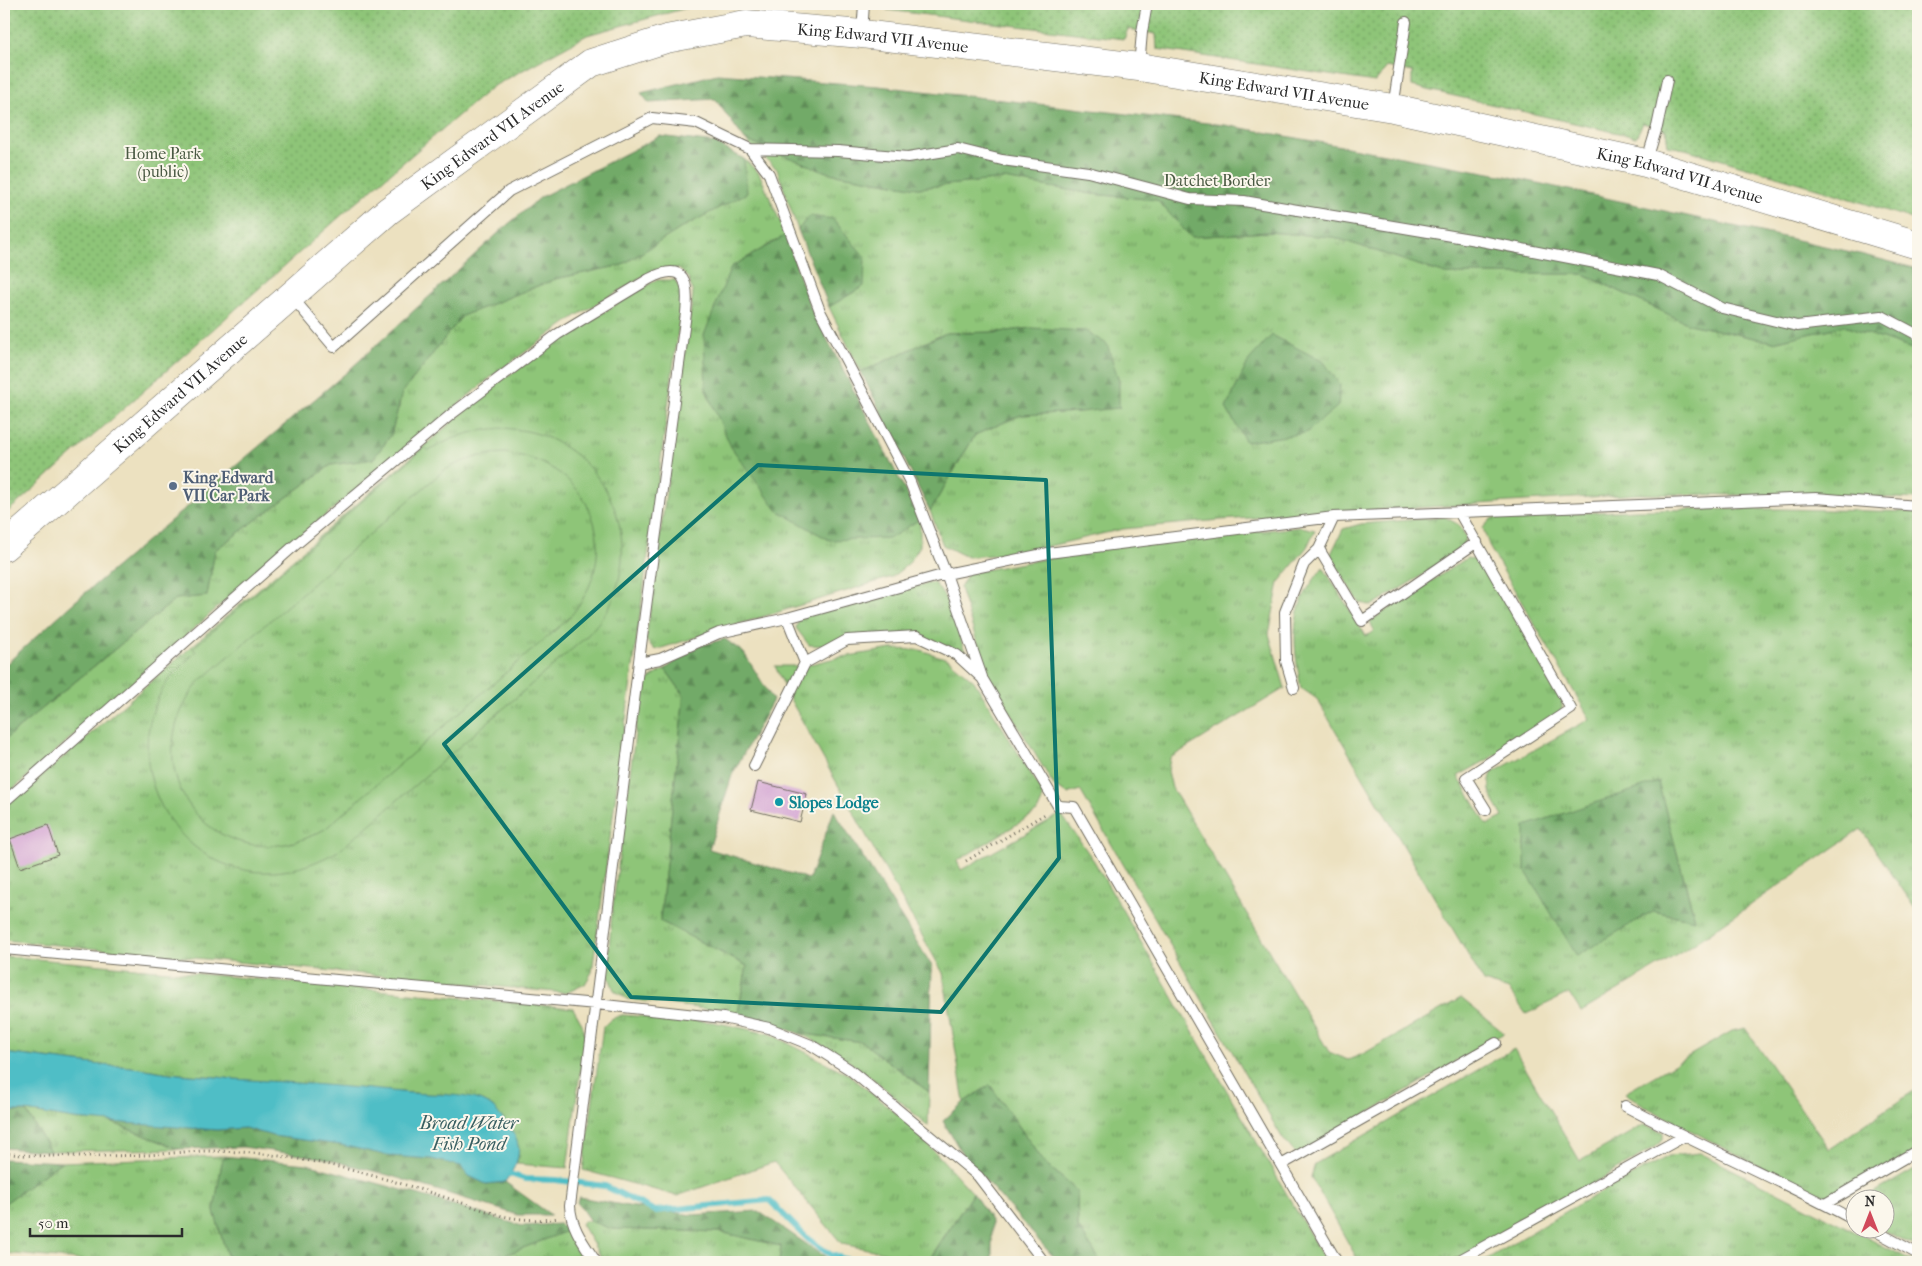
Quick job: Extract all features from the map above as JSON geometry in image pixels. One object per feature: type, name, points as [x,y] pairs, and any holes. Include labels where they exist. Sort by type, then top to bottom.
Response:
[{"type":"main road","name":"King Edward VII Avenue","points":[[4,547],[388,211],[590,63],[666,39],[746,24],[862,34],[1138,67],[1393,108],[1646,164],[1918,245]]},
{"type":"lane","points":[[862,34],[864,4]]},
{"type":"lane","points":[[1138,67],[1147,4]]},
{"type":"lane","points":[[1393,108],[1406,22]]},
{"type":"lane","points":[[1646,164],[1657,127],[1667,80]]},
{"type":"lane","points":[[291,296],[334,347],[509,191],[652,118],[696,123],[750,149],[838,151],[908,157],[958,149],[1002,160],[1088,172],[1190,199],[1244,201],[1476,240],[1658,275],[1722,308],[1797,326],[1882,316],[1918,335]]},
{"type":"lane","points":[[750,149],[769,174],[820,311],[910,482],[946,574],[982,678],[1058,806],[1074,807],[1337,1262]]},
{"type":"lane","points":[[4,802],[294,546],[453,413],[558,334],[649,279],[669,272],[676,273],[683,278],[687,285],[686,313],[638,663],[571,1196],[571,1216],[576,1230],[596,1262]]},
{"type":"lane","points":[[638,663],[660,659],[719,633],[786,618],[946,574],[1048,553],[1334,517],[1816,498],[1918,506]]},
{"type":"lane","points":[[1460,512],[1571,709],[1466,778],[1486,810]]},
{"type":"lane","points":[[1294,688],[1286,661],[1285,612],[1304,564],[1319,549],[1334,517]]},
{"type":"lane","points":[[1319,549],[1362,621],[1477,542]]},
{"type":"lane","points":[[786,618],[805,663]]},
{"type":"lane","points":[[754,766],[805,663],[847,640],[917,636],[956,656],[982,678]]},
{"type":"lane","points":[[4,949],[596,1004],[746,1022],[790,1036],[824,1052],[849,1069],[978,1176],[1044,1262]]},
{"type":"lane","points":[[1281,1165],[1496,1043]]},
{"type":"lane","points":[[1625,1106],[1683,1137],[1844,1214]]},
{"type":"lane","points":[[1456,1262],[1683,1137]]},
{"type":"lane","points":[[1825,1204],[1918,1150]]},
{"type":"lane","points":[[1888,1238],[1918,1254]]},
{"type":"path","points":[[966,862],[1058,806]]},
{"type":"path","points":[[4,1153],[27,1156],[96,1156],[207,1151],[276,1156],[319,1162],[361,1171],[502,1216],[540,1221],[571,1216]]},
{"type":"path","points":[[4,1260],[37,1262]]},
{"type":"highlighted area","points":[[758,465],[1046,480],[1059,858],[941,1012],[631,997],[444,744]]},
{"type":"green space","name":"Home Park (public)","points":[[4,4],[701,4],[587,35],[492,87],[353,205],[4,515]]},
{"type":"green space","points":[[887,4],[1918,4],[1918,221],[1827,191],[1685,149],[1668,146],[1666,130],[1643,123],[1636,137],[1412,86],[1412,72],[1387,67],[1375,82],[1157,49],[1156,34],[1128,29],[1124,39],[887,10]]},
{"type":"green space","name":"Datchet Border","points":[[717,74],[878,86],[1225,125],[1501,175],[1856,253],[1918,269],[1918,351],[1844,326],[1773,342],[1689,324],[1583,274],[1446,274],[1333,237],[1267,232],[1191,237],[1157,200],[1092,194],[1004,179],[918,188],[829,173],[745,140],[715,99],[649,103],[641,93]]},
{"type":"green space","points":[[660,136],[715,143],[744,159],[747,193],[683,227],[622,265],[555,279],[462,316],[402,393],[391,435],[373,459],[331,465],[215,550],[207,596],[176,599],[4,740],[4,666],[72,604],[347,372],[506,226],[541,197]]},
{"type":"green space","points":[[745,140],[829,173],[918,188],[1004,179],[1092,194],[1157,200],[1191,237],[1267,232],[1333,237],[1446,274],[1583,274],[1689,324],[1773,342],[1844,326],[1918,351],[1918,499],[1857,496],[1638,494],[1220,520],[1123,529],[1019,553],[967,557],[943,545],[930,511],[975,435],[1021,415],[1080,412],[1032,328],[999,332],[946,333],[861,372],[829,307],[864,286],[809,216],[798,230],[777,169]]},
{"type":"green space","points":[[744,159],[759,173],[786,235],[731,267],[920,519],[920,546],[909,563],[892,577],[655,650],[646,640],[693,294],[689,279],[679,269],[663,269],[650,273],[576,316],[497,372],[261,569],[4,797],[4,740],[176,599],[207,596],[215,550],[331,465],[373,459],[391,435],[402,393],[462,316],[555,279],[622,265],[683,227],[746,193]]},
{"type":"green space","points":[[809,216],[833,219],[865,257],[864,286],[829,307],[798,230]]},
{"type":"green space","points":[[786,235],[809,304],[920,519],[891,538],[829,540],[777,510],[731,447],[706,390],[704,335],[731,267]]},
{"type":"green space","points":[[656,280],[675,280],[681,291],[681,309],[592,972],[585,984],[566,993],[4,940],[4,806],[38,779],[496,384],[589,321]]},
{"type":"green space","points":[[1032,328],[1085,331],[1107,344],[1119,381],[1119,408],[1021,415],[975,435],[930,511],[861,372],[946,333],[999,332]]},
{"type":"green space","points":[[1272,335],[1324,362],[1340,385],[1338,406],[1306,433],[1246,442],[1226,408],[1249,360]]},
{"type":"green space","points":[[494,429],[521,430],[546,437],[569,450],[588,466],[603,485],[614,506],[620,530],[622,554],[619,579],[606,612],[586,637],[340,850],[313,863],[283,871],[246,870],[214,859],[187,840],[166,814],[152,783],[147,749],[152,715],[167,682],[196,652],[193,648],[425,447],[429,451],[457,437]],"holes":[[[504,453],[535,460],[560,473],[579,492],[592,515],[597,540],[595,566],[586,593],[568,619],[325,829],[287,844],[251,844],[220,833],[195,813],[179,785],[173,753],[179,717],[199,682],[443,471],[472,458]]]},
{"type":"green space","points":[[1781,509],[1918,512],[1918,912],[1861,829],[1685,950],[1581,1012],[1569,993],[1526,1014],[1509,990],[1484,982],[1317,699],[1301,688],[1295,644],[1298,610],[1306,591],[1323,567],[1366,636],[1374,631],[1370,621],[1467,558],[1483,562],[1562,695],[1559,720],[1458,776],[1487,825],[1503,817],[1490,791],[1492,773],[1590,719],[1490,548],[1483,528],[1492,518],[1635,510]],"holes":[[[1658,783],[1695,919],[1653,911]]]},
{"type":"green space","points":[[1445,517],[1459,525],[1466,537],[1461,552],[1371,606],[1359,602],[1330,556],[1343,529],[1361,524]]},
{"type":"green space","points":[[1302,527],[1315,530],[1307,547],[1279,582],[1269,634],[1285,688],[1170,758],[1168,771],[1172,788],[1329,1052],[1348,1060],[1363,1054],[1461,998],[1504,1033],[1297,1155],[1283,1139],[1080,790],[1068,794],[1055,787],[987,674],[960,588],[968,573],[1138,542]]},
{"type":"green space","points":[[934,582],[948,602],[965,652],[908,636],[833,646],[809,645],[796,628],[801,614]]},
{"type":"green space","points":[[725,639],[744,653],[773,700],[732,775],[709,849],[809,879],[834,811],[932,966],[929,1092],[862,1042],[798,1033],[738,1013],[747,966],[660,921],[684,695],[665,669],[699,646]]},
{"type":"green space","points":[[892,649],[920,650],[948,659],[974,681],[1042,792],[1042,801],[1037,812],[957,861],[961,870],[1061,814],[1094,861],[1326,1262],[1101,1262],[1078,1227],[1077,1191],[1044,1162],[990,1085],[964,1102],[943,973],[790,699],[775,666],[802,666],[836,658]]},
{"type":"green space","points":[[665,669],[684,695],[660,921],[747,966],[738,1013],[627,999],[614,990],[607,972],[612,913],[640,696],[646,681]]},
{"type":"green space","points":[[1658,782],[1695,920],[1653,911],[1577,956],[1525,870],[1525,826]]},
{"type":"green space","points":[[4,956],[573,1008],[582,1024],[585,1036],[567,1168],[517,1164],[519,1147],[493,1107],[483,1101],[463,1097],[179,1074],[4,1053]]},
{"type":"green space","points":[[622,1015],[713,1022],[770,1034],[848,1074],[908,1123],[973,1193],[928,1261],[842,1244],[774,1162],[677,1196],[583,1170],[603,1027],[611,1019]]},
{"type":"green space","points":[[1745,1028],[1829,1149],[1918,1088],[1918,1151],[1853,1188],[1844,1188],[1844,1193],[1837,1197],[1818,1197],[1648,1108],[1625,1093],[1732,1031]]},
{"type":"green space","points":[[798,1033],[862,1042],[929,1092],[928,1126],[867,1074],[834,1052]]},
{"type":"green space","points":[[1514,1049],[1580,1161],[1644,1125],[1663,1132],[1663,1139],[1657,1146],[1459,1262],[1359,1262],[1311,1177],[1315,1164]]},
{"type":"green space","points":[[990,1085],[1044,1162],[1077,1191],[1078,1227],[1101,1262],[1058,1262],[963,1155],[943,1121],[964,1102]]},
{"type":"green space","points":[[4,1111],[26,1111],[50,1151],[4,1148]]},
{"type":"green space","points":[[26,1111],[74,1119],[108,1121],[179,1149],[50,1151]]},
{"type":"green space","points":[[108,1121],[217,1130],[245,1128],[273,1136],[341,1145],[392,1156],[431,1159],[461,1166],[469,1176],[486,1184],[505,1182],[551,1215],[518,1215],[388,1175],[323,1158],[243,1147],[179,1149]]},
{"type":"green space","points":[[1700,1153],[1844,1226],[1844,1238],[1868,1238],[1915,1262],[1482,1262],[1577,1205],[1669,1156]]},
{"type":"green space","points":[[223,1156],[214,1211],[229,1262],[102,1262],[4,1253],[4,1204],[61,1162]]},
{"type":"green space","points":[[223,1156],[307,1164],[420,1195],[522,1226],[560,1224],[567,1231],[487,1262],[229,1262],[214,1211]]},
{"type":"green space","points":[[4,1159],[61,1162],[4,1204]]},
{"type":"green space","points":[[1918,1167],[1918,1248],[1894,1236],[1894,1188],[1882,1188]]},
{"type":"green space","points":[[973,1193],[992,1222],[993,1262],[928,1262]]},
{"type":"green space","points":[[579,1197],[692,1215],[758,1211],[833,1262],[779,1262],[781,1246],[720,1232],[612,1229],[590,1221],[577,1202]]},
{"type":"green space","points":[[583,1221],[590,1221],[612,1229],[720,1232],[781,1246],[779,1262],[604,1262],[581,1224]]},
{"type":"green space","points":[[567,1231],[587,1262],[487,1262]]},
{"type":"water","name":"Broad Water Fish Pond","points":[[4,1053],[186,1075],[474,1098],[491,1106],[509,1127],[517,1142],[518,1157],[505,1182],[486,1184],[469,1176],[461,1166],[431,1159],[390,1156],[341,1145],[273,1136],[245,1128],[217,1130],[74,1119],[26,1111],[4,1111]]},
{"type":"building","name":"Slopes Lodge","points":[[758,782],[807,794],[800,822],[751,810]]},
{"type":"building","points":[[48,825],[58,855],[20,868],[10,839]]},
{"type":"waterway","points":[[510,1174],[525,1179],[556,1180],[605,1186],[655,1211],[769,1200],[808,1239],[831,1255],[855,1262]]},
{"type":"place","name":"King Edward VII Car Park","points":[[173,486]]},
{"type":"place","name":"Slopes Lodge","points":[[779,802]]}]
